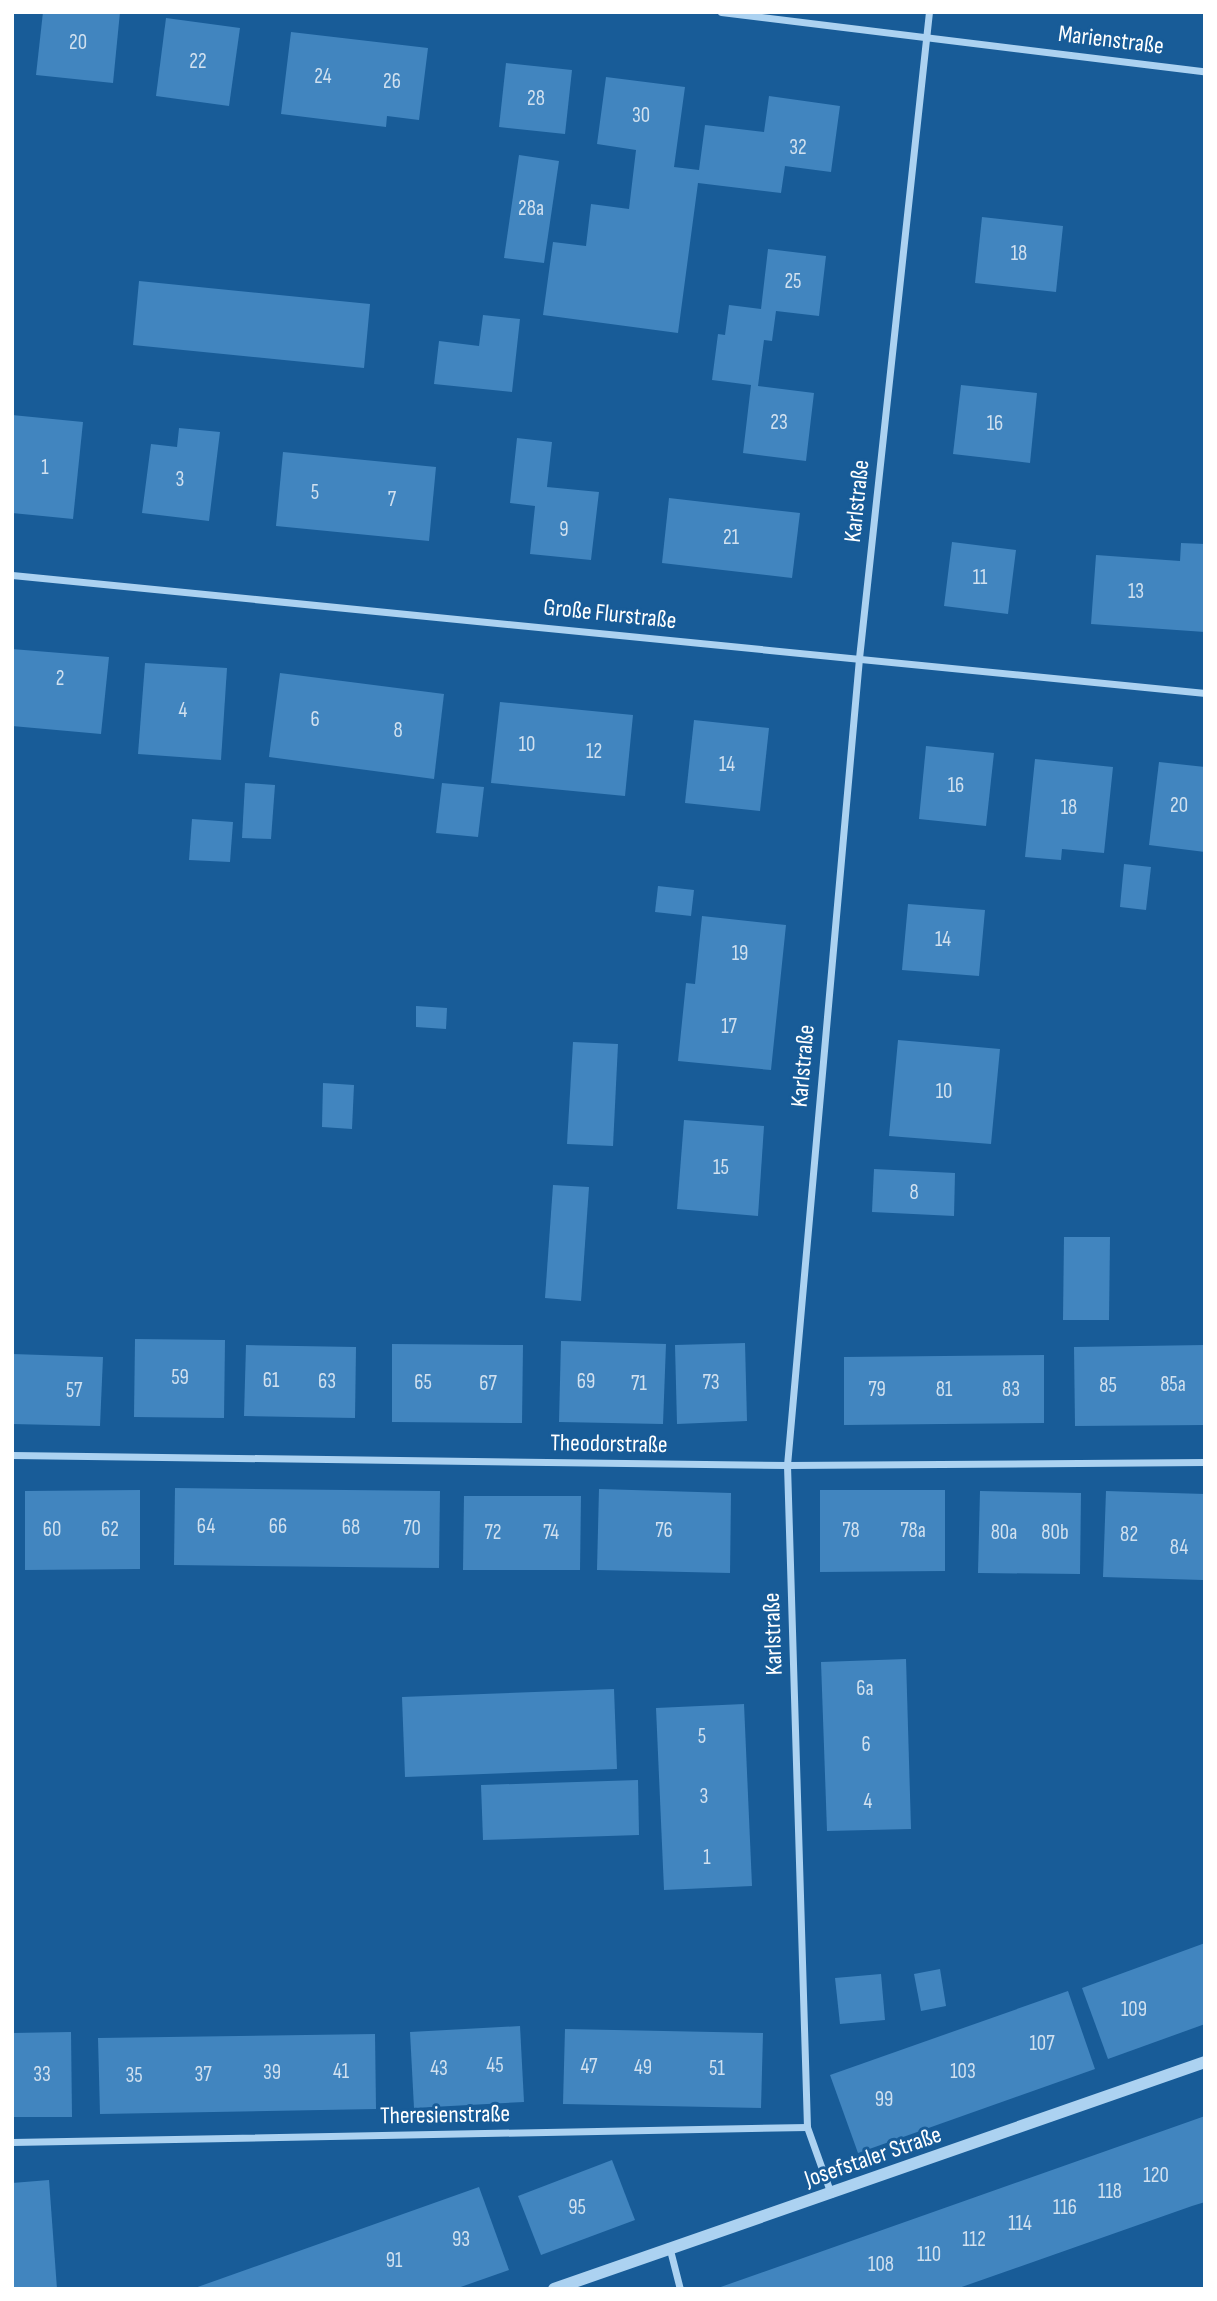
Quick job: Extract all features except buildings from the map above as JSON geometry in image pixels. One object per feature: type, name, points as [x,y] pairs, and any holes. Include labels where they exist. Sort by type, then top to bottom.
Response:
[{"type":"street","name":"Marienstraße","points":[[721,12],[1205,71]]},
{"type":"street","name":"Karlstraße","points":[[807,2127],[787,1465],[859,657],[929,12]]},
{"type":"street","name":"Große Flurstraße","points":[[12,575],[1205,693]]},
{"type":"street","name":"Theodorstraße","points":[[12,1455],[787,1465],[1205,1462]]},
{"type":"street","name":"Josefstaler Straße","points":[[554,2289],[669,2246],[831,2195],[1205,2062]]},
{"type":"street","name":"Theresienstraße","points":[[12,2143],[807,2127]]},
{"type":"street","points":[[807,2127],[831,2195]]},
{"type":"street","points":[[669,2246],[680,2289]]}]
